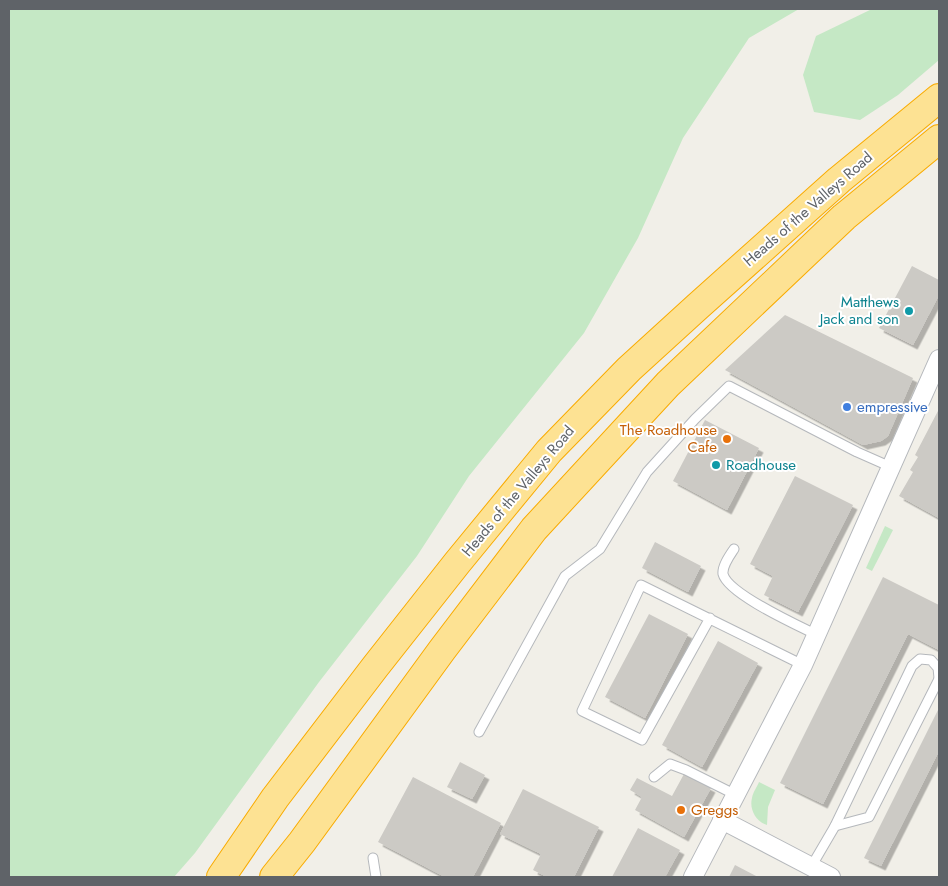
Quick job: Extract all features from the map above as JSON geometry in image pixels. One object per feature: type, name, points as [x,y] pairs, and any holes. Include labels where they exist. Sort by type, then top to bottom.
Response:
[{"type":"highway","name":"Heads of the Valleys Road","points":[[221,877],[275,798],[369,675],[549,451],[630,370],[697,307],[839,180],[939,98]]},
{"type":"highway","name":"Heads of the Valleys Road","points":[[274,877],[534,529],[668,384],[844,217],[939,139]]},
{"type":"street","points":[[692,877],[803,665],[939,359]]},
{"type":"street","points":[[722,820],[831,877]]},
{"type":"lane","points":[[479,732],[565,576],[600,549],[647,472],[695,419],[729,386],[857,452],[891,467]]},
{"type":"lane","points":[[734,549],[723,570],[723,575],[732,588],[756,603],[817,635]]},
{"type":"lane","points":[[710,618],[642,740],[582,711],[641,585],[710,618],[803,665]]},
{"type":"lane","points":[[811,867],[835,826],[912,666],[920,658],[931,660],[938,668],[939,678],[869,817],[835,826]]},
{"type":"lane","points":[[654,777],[670,764],[736,795]]},
{"type":"lane","points":[[373,858],[376,877]]},
{"type":"green space","points":[[9,9],[799,9],[749,38],[683,138],[638,238],[584,333],[469,476],[417,556],[319,682],[195,853],[174,877],[9,877]]},
{"type":"green space","points":[[872,9],[939,9],[939,60],[898,95],[860,120],[814,112],[803,75],[816,36]]},
{"type":"green space","points":[[885,526],[893,530],[872,571],[866,568]]},
{"type":"green space","points":[[759,782],[775,790],[768,807],[767,825],[754,814],[751,802]]},
{"type":"building","name":"Matthews Jack and son","points":[[912,266],[939,280],[939,295],[913,345],[879,328]]},
{"type":"building","name":"empressive","points":[[785,315],[913,378],[888,436],[881,441],[863,445],[725,370]]},
{"type":"building","points":[[939,409],[939,518],[899,496],[913,472],[910,470],[918,457],[915,455]]},
{"type":"building","name":"Roadhouse","points":[[705,420],[759,448],[727,510],[673,481]]},
{"type":"building","points":[[795,476],[853,505],[798,612],[764,595],[773,576],[750,564]]},
{"type":"building","points":[[655,542],[701,566],[688,592],[642,568]]},
{"type":"building","points":[[883,577],[939,605],[939,650],[908,634],[823,804],[780,783]]},
{"type":"building","points":[[649,614],[688,634],[645,718],[605,697]]},
{"type":"building","points":[[718,641],[758,663],[702,767],[662,745]]},
{"type":"building","points":[[939,708],[939,751],[881,866],[864,858]]},
{"type":"building","points":[[460,762],[485,775],[472,799],[447,787]]},
{"type":"building","points":[[684,774],[711,788],[684,837],[635,810],[642,797],[630,790],[637,778],[672,796]]},
{"type":"building","points":[[413,777],[501,823],[473,877],[445,877],[378,842]]},
{"type":"building","points":[[523,789],[599,827],[574,877],[547,877],[533,870],[541,854],[500,834]]},
{"type":"building","points":[[638,828],[680,850],[665,877],[612,877]]},
{"type":"building","points":[[735,865],[758,877],[729,877]]},
{"type":"place","name":"Matthews Jack and son","points":[[909,311]]},
{"type":"place","name":"empressive","points":[[847,407]]},
{"type":"place","name":"The Roadhouse Cafe","points":[[727,439]]},
{"type":"place","name":"Roadhouse","points":[[716,465]]},
{"type":"place","name":"Greggs","points":[[681,810]]}]
